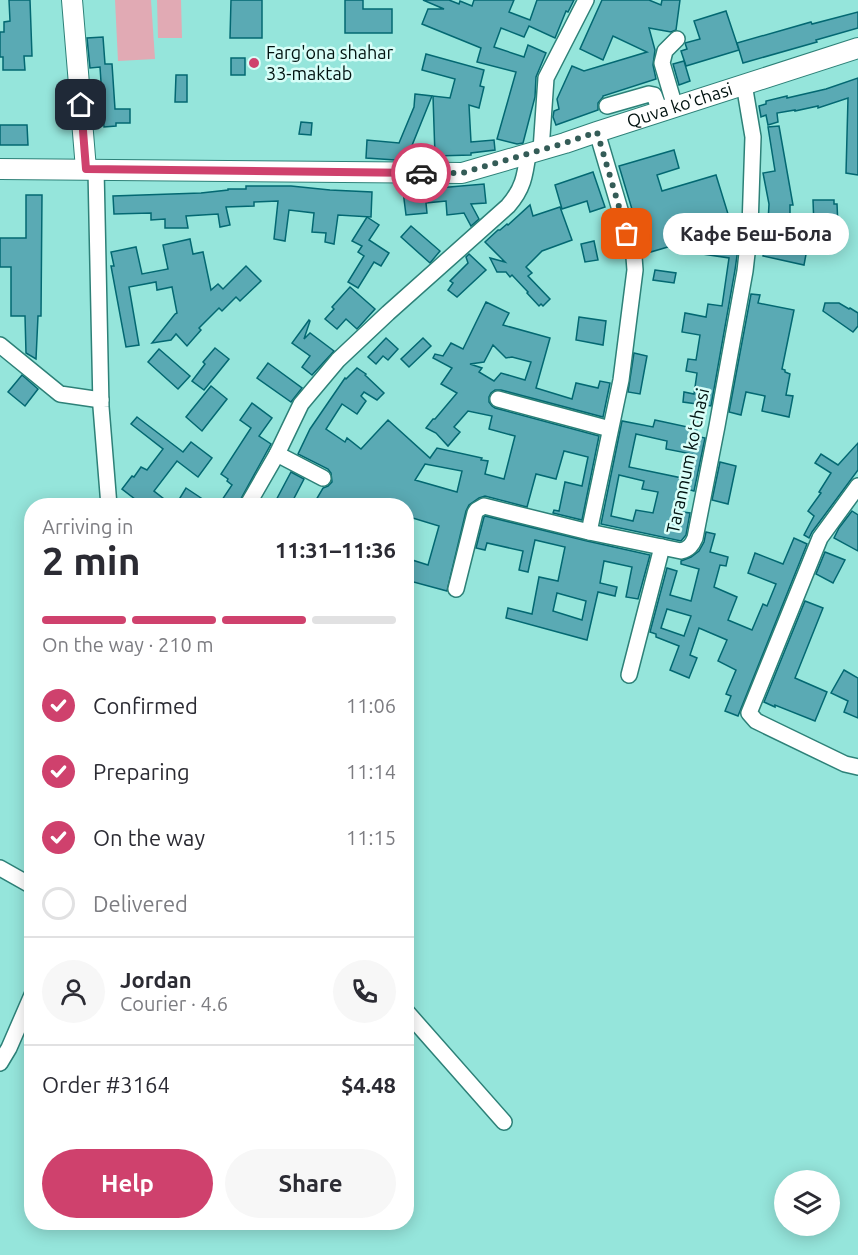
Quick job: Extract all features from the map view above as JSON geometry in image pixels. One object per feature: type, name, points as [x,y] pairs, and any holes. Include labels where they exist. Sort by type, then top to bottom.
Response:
[{"type":"main road","points":[[72,0],[91,169]]},
{"type":"main road","name":"Quva ko'chasi","points":[[0,169],[462,173],[535,152],[858,48]]},
{"type":"street","points":[[252,498],[277,454],[301,404],[338,360],[495,219],[517,196],[535,152],[546,78],[586,0]]},
{"type":"street","points":[[667,109],[662,63],[665,51],[677,39]]},
{"type":"street","name":"Tarannum koʻchasi","points":[[456,590],[475,513],[484,506],[589,532],[681,551],[685,550],[695,538],[745,271],[750,227],[753,137],[744,84]]},
{"type":"street","points":[[606,106],[649,94],[654,95],[667,109]]},
{"type":"street","points":[[589,532],[621,380],[635,270],[634,257],[597,132]]},
{"type":"street","points":[[91,169],[101,400],[108,498]]},
{"type":"street","points":[[0,345],[60,394],[101,400]]},
{"type":"street","points":[[498,399],[610,429]]},
{"type":"street","points":[[277,454],[323,478]]},
{"type":"street","points":[[858,486],[820,538],[749,713],[756,721],[844,764],[858,767]]},
{"type":"street","points":[[629,675],[662,548]]},
{"type":"street","points":[[0,868],[24,882]]},
{"type":"street","points":[[0,1063],[24,1013]]},
{"type":"street","points":[[414,1020],[504,1122]]},
{"type":"shaded area","points":[[115,0],[151,0],[155,59],[118,61]]},
{"type":"shaded area","points":[[157,0],[181,0],[182,38],[158,38]]},
{"type":"building","points":[[9,0],[30,0],[32,56],[24,56],[25,70],[3,70],[3,57],[0,57],[0,32],[4,32],[4,22],[10,21]]},
{"type":"building","points":[[231,0],[262,0],[262,38],[230,38]]},
{"type":"building","points":[[345,0],[363,0],[363,9],[392,9],[392,33],[345,33]]},
{"type":"building","points":[[423,0],[449,0],[459,4],[460,1],[472,6],[474,0],[514,0],[509,12],[530,20],[537,0],[574,0],[568,12],[566,11],[555,38],[529,26],[524,37],[501,28],[494,47],[524,57],[528,45],[546,53],[536,77],[535,97],[523,143],[517,144],[497,139],[516,72],[477,62],[481,48],[422,24],[428,9],[444,9]]},
{"type":"building","points":[[602,0],[649,0],[661,5],[662,0],[680,0],[676,30],[671,32],[649,28],[655,50],[653,65],[656,79],[603,96],[598,103],[598,110],[556,125],[553,117],[554,111],[559,109],[557,99],[572,66],[584,71],[647,52],[613,36],[603,60],[580,49]]},
{"type":"building","points":[[726,11],[739,50],[686,66],[681,51],[687,49],[685,43],[700,39],[694,21]]},
{"type":"building","points":[[858,12],[858,28],[743,63],[737,43],[811,22],[812,24]]},
{"type":"building","points":[[103,37],[105,64],[112,64],[115,109],[130,109],[130,123],[116,123],[116,126],[104,127],[100,67],[90,68],[87,38]]},
{"type":"building","points":[[426,54],[484,70],[480,86],[484,87],[479,108],[469,105],[471,142],[494,140],[495,150],[471,153],[471,155],[435,156],[433,96],[450,98],[455,79],[422,70]]},
{"type":"building","points":[[231,58],[245,58],[245,75],[231,75]]},
{"type":"building","points":[[684,61],[690,81],[679,85],[673,64]]},
{"type":"building","points":[[176,75],[187,75],[187,102],[175,102]]},
{"type":"building","points":[[858,78],[858,175],[846,173],[848,98],[818,108],[818,106],[777,113],[778,122],[768,125],[766,115],[761,117],[759,106],[766,104],[766,101],[826,89]]},
{"type":"building","points":[[415,94],[432,96],[411,148],[410,161],[366,158],[367,140],[399,143],[414,107]]},
{"type":"building","points":[[301,122],[312,123],[311,135],[299,134]]},
{"type":"building","points":[[0,125],[27,125],[28,145],[0,145]]},
{"type":"building","points":[[779,126],[793,205],[790,205],[790,228],[778,228],[777,233],[800,237],[798,248],[807,249],[804,265],[763,256],[770,223],[768,222],[769,204],[763,173],[775,171],[768,127]]},
{"type":"building","points":[[674,150],[679,168],[657,175],[662,191],[716,175],[736,240],[739,241],[711,406],[683,402],[684,392],[694,394],[697,373],[686,371],[688,359],[696,360],[700,335],[682,332],[685,313],[706,317],[708,304],[722,306],[729,258],[703,254],[705,236],[644,254],[619,166]]},
{"type":"building","points":[[593,172],[605,207],[590,212],[587,201],[562,209],[555,185]]},
{"type":"building","points":[[484,184],[486,203],[471,204],[479,219],[471,226],[464,213],[447,215],[446,201],[426,203],[427,213],[406,215],[403,191]]},
{"type":"building","points":[[246,186],[291,186],[372,192],[371,217],[338,215],[334,244],[325,242],[326,233],[312,232],[314,213],[289,210],[285,241],[274,239],[278,201],[254,202],[254,206],[226,207],[230,225],[220,227],[218,214],[186,216],[188,228],[165,228],[165,219],[151,220],[151,213],[114,214],[113,196],[201,193],[246,189]]},
{"type":"building","points":[[26,195],[42,195],[41,316],[38,316],[36,359],[26,353],[25,316],[11,316],[11,267],[0,267],[0,238],[26,238]]},
{"type":"building","points":[[813,200],[834,200],[834,204],[837,204],[838,226],[814,227]]},
{"type":"building","points":[[530,205],[533,216],[560,207],[572,240],[542,251],[526,267],[532,273],[528,276],[550,299],[543,306],[541,304],[539,306],[512,275],[510,277],[506,272],[497,272],[490,258],[505,262],[485,242]]},
{"type":"building","points":[[367,217],[379,225],[369,240],[389,253],[381,266],[374,262],[358,288],[348,282],[364,256],[358,252],[362,246],[352,241]]},
{"type":"building","points":[[411,226],[440,251],[430,263],[401,237]]},
{"type":"building","points":[[190,239],[193,254],[203,252],[211,290],[218,284],[223,289],[246,266],[261,281],[240,301],[236,297],[222,311],[219,308],[199,328],[201,330],[187,346],[176,334],[171,340],[152,343],[177,313],[172,287],[157,290],[156,282],[129,287],[139,345],[126,347],[111,266],[114,266],[111,252],[136,247],[142,274],[168,269],[163,245]]},
{"type":"building","points":[[594,241],[598,260],[585,262],[581,244]]},
{"type":"building","points":[[469,254],[486,270],[457,297],[448,290],[453,283],[450,281],[468,263],[466,257]]},
{"type":"building","points":[[655,270],[676,273],[674,283],[653,280]]},
{"type":"building","points":[[350,287],[375,309],[357,329],[346,319],[337,329],[325,319],[334,309],[332,307]]},
{"type":"building","points":[[751,294],[760,295],[758,303],[794,310],[782,369],[790,374],[786,395],[793,396],[789,417],[762,411],[765,396],[746,392],[741,415],[729,412]]},
{"type":"building","points":[[486,302],[509,313],[503,325],[550,338],[536,388],[572,399],[576,383],[598,388],[600,381],[610,383],[603,417],[501,390],[491,393],[489,402],[495,408],[599,436],[582,520],[553,513],[554,510],[559,511],[565,482],[582,486],[588,457],[564,451],[556,479],[536,474],[527,507],[485,496],[469,505],[447,591],[414,582],[414,561],[428,565],[439,526],[414,518],[414,498],[317,498],[323,488],[332,482],[331,473],[328,469],[298,454],[310,429],[345,378],[357,368],[384,393],[377,400],[364,392],[361,396],[366,401],[357,414],[342,404],[326,429],[345,442],[347,438],[361,449],[388,420],[430,458],[437,448],[482,458],[481,460],[488,461],[485,474],[504,479],[515,436],[489,429],[492,416],[468,411],[454,427],[460,432],[448,446],[436,433],[426,428],[457,393],[441,384],[452,368],[433,358],[435,354],[443,356],[451,343],[463,349]],"holes":[[[493,345],[506,358],[512,357],[531,362],[525,380],[501,373],[494,381],[479,372],[482,368],[470,364],[484,362]],[[425,464],[462,471],[457,492],[415,480]]]},
{"type":"building","points":[[825,303],[839,303],[858,313],[858,326],[853,332],[823,311]]},
{"type":"building","points":[[579,317],[606,321],[603,345],[576,340]]},
{"type":"building","points":[[309,320],[304,339],[310,333],[334,351],[312,375],[302,367],[310,356],[292,343]]},
{"type":"building","points":[[386,338],[398,349],[388,360],[383,356],[376,364],[368,357]]},
{"type":"building","points":[[423,338],[431,346],[409,367],[401,359]]},
{"type":"building","points":[[215,348],[229,359],[204,390],[192,381],[205,364],[203,362]]},
{"type":"building","points":[[159,349],[190,376],[178,389],[148,362]]},
{"type":"building","points":[[634,353],[647,356],[640,394],[628,392]]},
{"type":"building","points":[[268,363],[302,388],[291,402],[257,378]]},
{"type":"building","points":[[22,375],[38,389],[25,406],[8,392]]},
{"type":"building","points":[[211,386],[227,399],[202,431],[186,417]]},
{"type":"building","points":[[252,403],[272,418],[259,436],[271,444],[241,498],[223,498],[232,485],[221,474],[251,428],[240,420]]},
{"type":"building","points":[[137,417],[183,452],[191,442],[212,458],[198,477],[177,461],[154,491],[163,498],[134,498],[122,489],[141,467],[147,470],[163,449],[131,424]]},
{"type":"building","points":[[655,420],[697,429],[696,436],[705,438],[694,491],[687,489],[683,512],[690,513],[686,535],[681,541],[601,524],[622,421],[653,427]],"holes":[[[636,434],[667,441],[666,449],[692,454],[687,479],[629,467]],[[619,475],[644,481],[642,489],[658,492],[653,513],[636,510],[633,521],[611,516]]]},
{"type":"building","points":[[858,443],[858,470],[809,538],[804,535],[814,516],[808,511],[821,493],[819,492],[831,473],[815,463],[821,454],[838,465]]},
{"type":"building","points":[[720,462],[736,466],[728,504],[712,500]]},
{"type":"building","points":[[291,472],[304,479],[294,498],[277,498]]},
{"type":"building","points":[[186,488],[201,498],[180,498]]},
{"type":"building","points":[[852,511],[858,515],[858,551],[834,538]]},
{"type":"building","points":[[484,517],[650,555],[638,599],[626,597],[632,567],[604,561],[600,583],[617,587],[615,596],[598,592],[587,640],[506,618],[508,608],[532,614],[539,577],[558,581],[565,547],[535,540],[528,572],[519,570],[523,551],[487,543],[485,550],[476,548]],"holes":[[[557,593],[586,601],[582,620],[553,611]]]},
{"type":"building","points":[[706,532],[715,534],[710,552],[728,557],[726,566],[720,565],[714,587],[737,597],[728,620],[752,630],[763,604],[767,606],[776,584],[748,573],[755,553],[783,564],[794,538],[807,544],[738,716],[725,711],[731,696],[726,694],[736,670],[718,661],[727,640],[699,628],[690,655],[697,658],[689,678],[670,670],[679,646],[656,637],[656,634],[650,632],[667,568],[677,571],[670,595],[691,601],[699,569],[681,564],[681,561],[699,551]],"holes":[[[667,609],[691,616],[684,636],[661,628]]]},
{"type":"building","points":[[825,552],[845,560],[833,583],[816,574]]},
{"type":"building","points":[[805,601],[823,608],[795,678],[827,692],[815,721],[764,702]]},
{"type":"building","points":[[844,670],[858,678],[858,718],[844,712],[848,701],[831,693]]},
{"type":"way so far","points":[[421,173],[462,173],[597,132],[627,234]]},
{"type":"place","name":"Farg'ona shahar 33-maktab","points":[[254,63]]},
{"type":"place","name":"Кафе Беш-Бола","points":[[627,234]]},
{"type":"route","points":[[81,105],[86,169],[421,173]]}]
